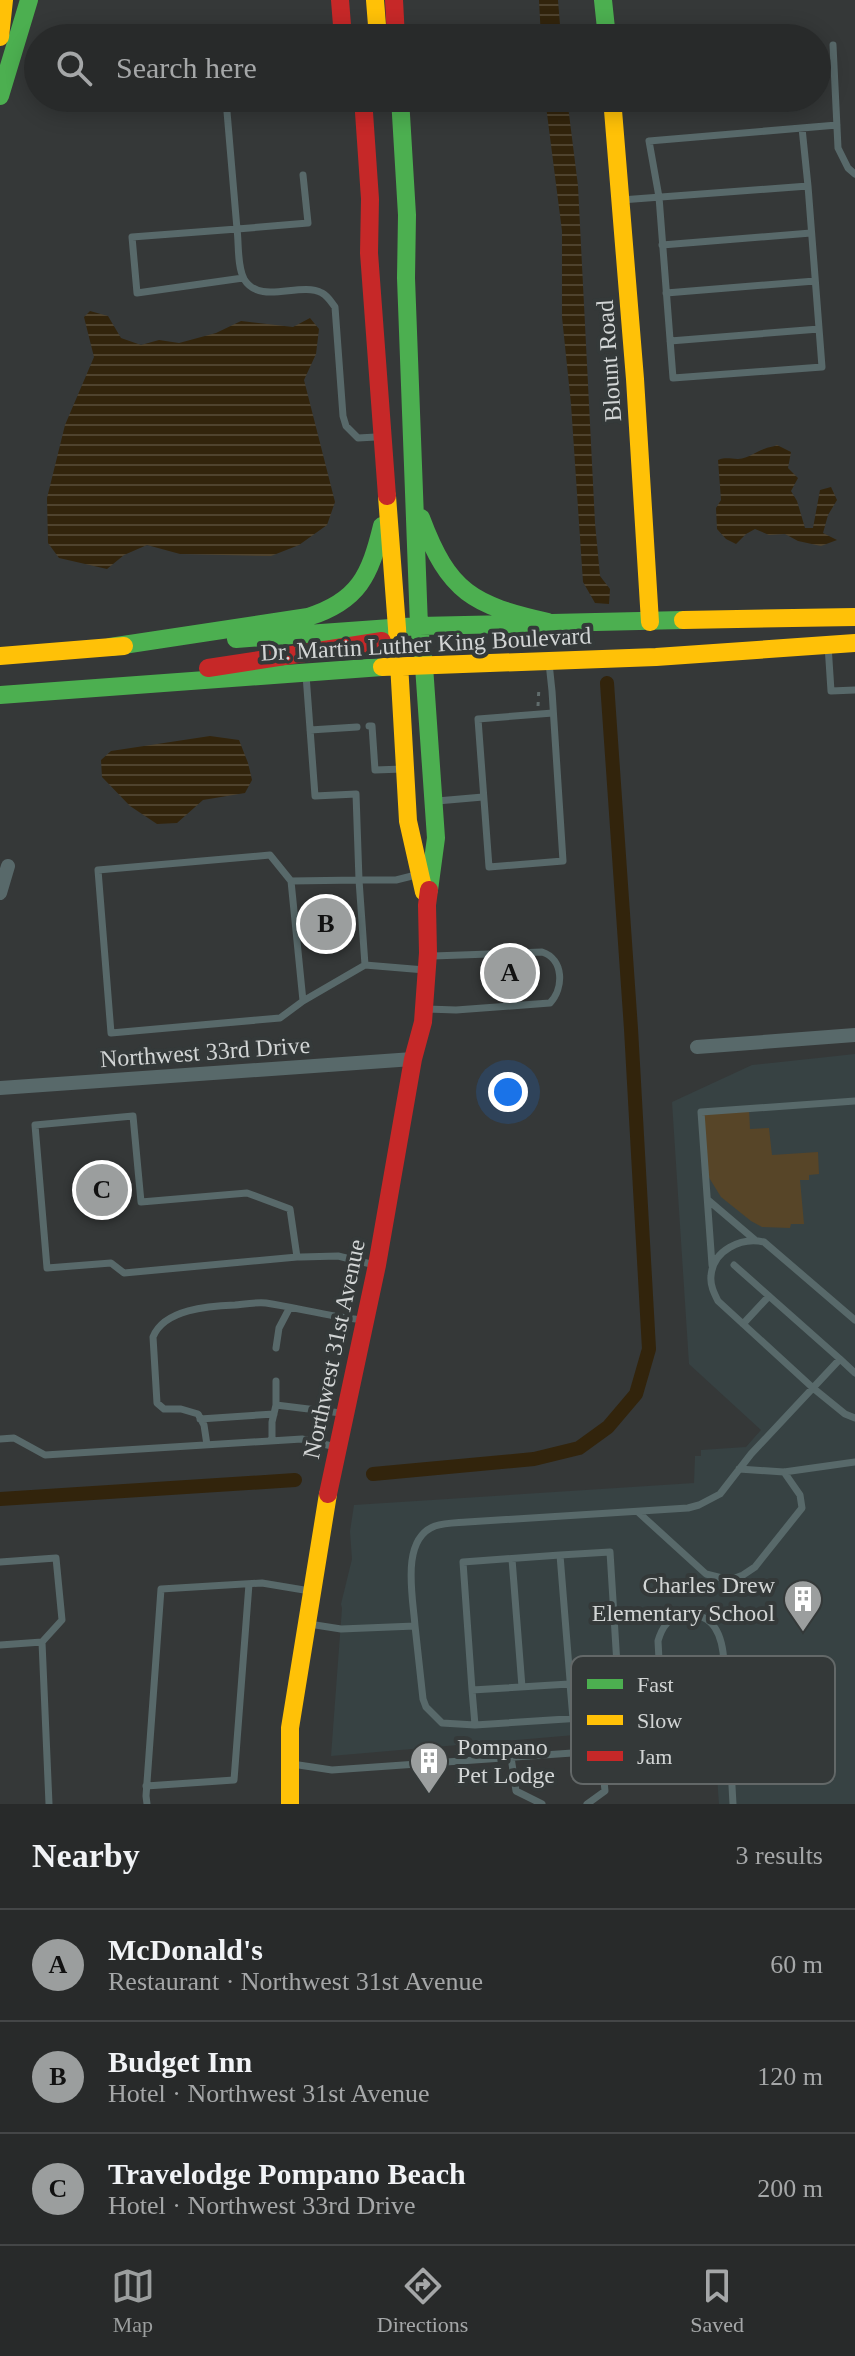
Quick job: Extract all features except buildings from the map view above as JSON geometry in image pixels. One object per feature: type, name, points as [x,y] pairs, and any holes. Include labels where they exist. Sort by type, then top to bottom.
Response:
[{"type":"main road","points":[[0,37],[4,0]]},
{"type":"main road","points":[[0,96],[29,0]]},
{"type":"main road","points":[[340,0],[342,24]]},
{"type":"main road","points":[[356,0],[357,24]]},
{"type":"main road","points":[[375,0],[377,24]]},
{"type":"main road","points":[[394,0],[395,24]]},
{"type":"main road","points":[[603,0],[606,24]]},
{"type":"main road","points":[[348,112],[356,201],[369,253]]},
{"type":"main road","points":[[110,647],[308,617],[338,605],[358,585],[375,557],[386,507],[369,253],[370,199],[364,112]]},
{"type":"main road","points":[[383,112],[390,211],[406,278]]},
{"type":"main road","points":[[401,112],[407,215],[406,278]]},
{"type":"main road","name":"Blount Road","points":[[613,112],[635,379],[650,622]]},
{"type":"main road","name":"Northwest 31st Avenue","points":[[290,1804],[290,1728],[323,1519],[377,1265],[413,1059],[423,1022],[428,963],[427,905],[436,838],[419,626],[406,278]]},
{"type":"main road","points":[[412,491],[430,543],[449,578],[477,600],[500,611],[548,622]]},
{"type":"main road","name":"Northwest 31st Avenue","points":[[386,507],[397,628],[408,821],[427,905]]},
{"type":"main road","name":"Dr. Martin Luther King Boulevard","points":[[0,656],[419,626],[855,617]]},
{"type":"main road","points":[[156,683],[184,672],[382,640],[397,628]]},
{"type":"main road","name":"Dr. Martin Luther King Boulevard","points":[[0,695],[398,666],[656,657],[855,643]]},
{"type":"street","points":[[0,893],[8,866]]},
{"type":"street","points":[[697,1047],[855,1035]]},
{"type":"street","name":"Northwest 33rd Drive","points":[[0,1088],[413,1059]]},
{"type":"lane","points":[[833,45],[838,148],[842,159],[855,174]]},
{"type":"lane","points":[[227,112],[243,278],[251,287],[262,291],[315,290],[330,300],[335,307],[346,426],[358,438],[382,437]]},
{"type":"lane","points":[[802,128],[822,367],[673,378],[659,197],[649,141],[837,125]]},
{"type":"lane","points":[[243,278],[137,293],[132,237],[308,223],[303,175]]},
{"type":"lane","points":[[620,200],[808,186]]},
{"type":"lane","points":[[662,245],[811,233]]},
{"type":"lane","points":[[666,293],[815,281]]},
{"type":"lane","points":[[670,341],[819,329]]},
{"type":"lane","points":[[828,645],[831,691],[855,690]]},
{"type":"lane","points":[[549,662],[553,713],[563,861],[489,867],[478,719],[553,713]]},
{"type":"lane","points":[[306,672],[315,796],[356,794],[365,965]]},
{"type":"lane","points":[[369,726],[372,726],[375,770],[405,769]]},
{"type":"lane","points":[[310,730],[357,727]]},
{"type":"lane","points":[[434,802],[483,797]]},
{"type":"lane","points":[[303,1001],[291,881],[270,855],[98,870],[111,1033],[280,1018],[365,965],[428,963],[542,952],[548,953],[559,969],[558,991],[550,1003],[456,1010],[424,1009]]},
{"type":"lane","points":[[291,881],[396,880],[420,874]]},
{"type":"lane","points":[[855,1101],[701,1112],[713,1267],[711,1284],[718,1301],[813,1388],[845,1414],[855,1418]]},
{"type":"lane","points":[[297,1257],[290,1209],[247,1193],[141,1202],[133,1116],[35,1125],[47,1268],[111,1263],[124,1273],[338,1256],[377,1265]]},
{"type":"lane","points":[[708,1200],[755,1240]]},
{"type":"lane","points":[[713,1267],[717,1258],[733,1245],[755,1240],[764,1242],[855,1320]]},
{"type":"lane","points":[[734,1265],[855,1373]]},
{"type":"lane","points":[[743,1324],[769,1296]]},
{"type":"lane","points":[[207,1445],[204,1425],[198,1414],[181,1409],[164,1409],[157,1403],[153,1337],[156,1329],[196,1307],[263,1303],[330,1317],[365,1320]]},
{"type":"lane","points":[[276,1348],[279,1328],[289,1309]]},
{"type":"lane","points":[[571,1719],[475,1725],[442,1723],[426,1707],[415,1626],[412,1553],[415,1543],[427,1530],[437,1526],[699,1505],[720,1494],[739,1469],[840,1359]]},
{"type":"lane","points":[[272,1441],[276,1381]]},
{"type":"lane","points":[[276,1405],[345,1414]]},
{"type":"lane","points":[[200,1419],[274,1414]]},
{"type":"lane","points":[[0,1439],[14,1438],[45,1455],[302,1439],[338,1447]]},
{"type":"lane","points":[[739,1469],[784,1472],[855,1462]]},
{"type":"lane","points":[[638,1512],[706,1574],[730,1580],[755,1567],[802,1508],[800,1495],[784,1472]]},
{"type":"lane","points":[[475,1725],[463,1562],[610,1552],[616,1656]]},
{"type":"lane","points":[[560,1555],[571,1696]]},
{"type":"lane","points":[[0,1562],[56,1558],[62,1620],[42,1642],[0,1645]]},
{"type":"lane","points":[[512,1559],[522,1687]]},
{"type":"lane","points":[[147,1804],[161,1589],[262,1583],[312,1591]]},
{"type":"lane","points":[[146,1786],[234,1780],[249,1584]]},
{"type":"lane","points":[[659,1656],[658,1641],[669,1621],[676,1616],[694,1615],[715,1627],[723,1643],[724,1656]]},
{"type":"lane","points":[[306,1624],[341,1629],[415,1626]]},
{"type":"lane","points":[[42,1642],[49,1804]]},
{"type":"lane","points":[[472,1690],[570,1684]]},
{"type":"lane","points":[[290,1763],[332,1770],[571,1753]]},
{"type":"lane","points":[[511,1757],[516,1791],[542,1804]]},
{"type":"lane","points":[[587,1804],[605,1791],[604,1784]]},
{"type":"lane","points":[[732,1784],[733,1804]]},
{"type":"path","points":[[538,706],[539,686]]},
{"type":"shaded area","points":[[539,0],[558,0],[560,24],[540,24]]},
{"type":"shaded area","points":[[547,112],[569,112],[578,186],[595,523],[600,576],[610,589],[609,604],[595,603],[583,582],[562,317],[562,231]]},
{"type":"shaded area","points":[[90,311],[108,316],[121,338],[141,345],[159,340],[179,343],[216,333],[241,321],[293,327],[310,318],[319,329],[316,354],[304,380],[335,502],[327,525],[299,545],[271,556],[180,554],[147,545],[124,555],[107,569],[59,558],[48,543],[47,498],[65,425],[94,357],[84,317]]},
{"type":"shaded area","points":[[777,445],[791,452],[788,468],[798,478],[791,491],[805,528],[813,528],[820,490],[831,487],[837,500],[828,515],[823,533],[837,540],[821,546],[798,541],[785,534],[769,535],[755,529],[736,544],[717,529],[716,508],[721,500],[718,460],[742,458]]},
{"type":"shaded area","points":[[210,736],[239,740],[252,780],[245,793],[203,800],[177,823],[157,824],[130,806],[102,777],[101,760],[111,751]]},
{"type":"shaded area","points":[[855,1054],[855,1804],[719,1804],[718,1784],[835,1784],[835,1656],[571,1656],[571,1735],[331,1756],[341,1604],[352,1559],[350,1531],[354,1505],[694,1483],[695,1456],[701,1456],[701,1450],[746,1447],[761,1430],[689,1364],[672,1102],[752,1065]]},
{"type":"shaded area","points":[[749,1109],[750,1129],[769,1128],[772,1155],[818,1152],[819,1174],[809,1175],[809,1180],[800,1180],[804,1224],[791,1224],[790,1228],[762,1227],[721,1197],[708,1176],[701,1112]]},
{"type":"waterway","points":[[373,1474],[534,1459],[579,1448],[608,1427],[636,1394],[649,1349],[607,683]]},
{"type":"waterway","points":[[0,1499],[295,1480]]},
{"type":"traffic: fast","points":[[0,96],[29,0]]},
{"type":"traffic: fast","points":[[603,0],[606,24]]},
{"type":"traffic: fast","points":[[401,112],[407,215],[406,278],[419,626]]},
{"type":"traffic: fast","points":[[421,518],[442,564],[467,592],[500,609],[548,622]]},
{"type":"traffic: fast","points":[[110,647],[308,617],[325,611],[351,594],[360,584],[373,559],[382,526]]},
{"type":"traffic: fast","points":[[236,639],[419,626],[683,620]]},
{"type":"traffic: fast","points":[[419,626],[436,838],[429,890]]},
{"type":"traffic: fast","points":[[0,695],[382,667]]},
{"type":"traffic: slow","points":[[0,37],[4,0]]},
{"type":"traffic: slow","points":[[375,0],[377,24]]},
{"type":"traffic: slow","points":[[613,112],[635,379],[650,622]]},
{"type":"traffic: slow","points":[[387,496],[397,628]]},
{"type":"traffic: slow","points":[[683,620],[855,617]]},
{"type":"traffic: slow","points":[[397,628],[408,821],[424,892]]},
{"type":"traffic: slow","points":[[382,667],[656,657],[855,643]]},
{"type":"traffic: slow","points":[[0,656],[124,646]]},
{"type":"traffic: slow","points":[[290,1804],[290,1728],[328,1494]]},
{"type":"traffic: jam","points":[[340,0],[342,24]]},
{"type":"traffic: jam","points":[[394,0],[395,24]]},
{"type":"traffic: jam","points":[[364,112],[370,199],[369,253],[387,496]]},
{"type":"traffic: jam","points":[[208,668],[382,641]]},
{"type":"traffic: jam","points":[[328,1494],[377,1265],[413,1059],[423,1022],[429,890]]},
{"type":"place","name":"Budget Inn","points":[[326,924]]},
{"type":"place","name":"McDonald's","points":[[510,973]]},
{"type":"place","name":"Travelodge Pompano Beach","points":[[102,1190]]},
{"type":"place","name":"Charles Drew Elementary School","points":[[803,1633]]},
{"type":"place","name":"Pompano Pet Lodge","points":[[429,1795]]}]
